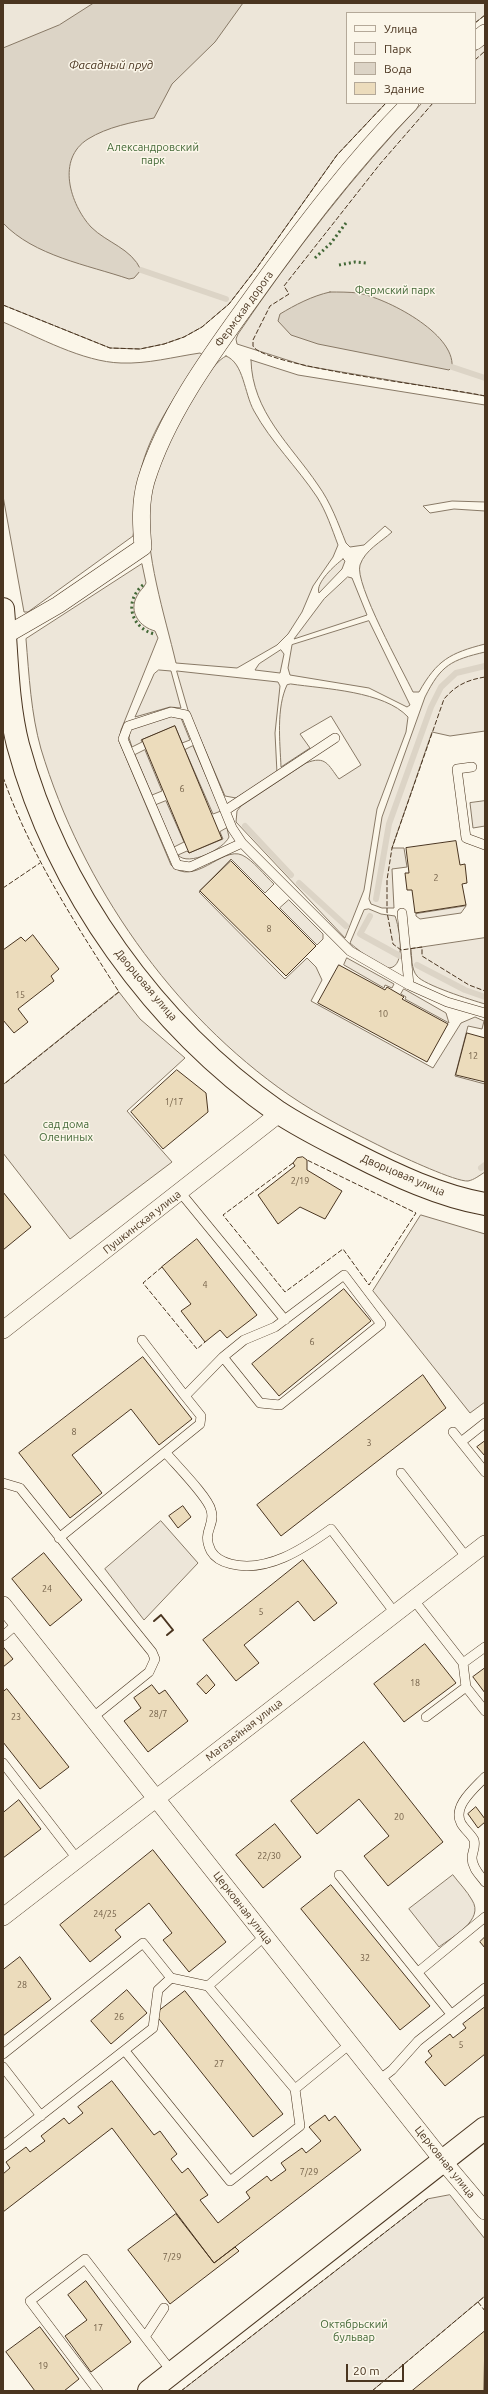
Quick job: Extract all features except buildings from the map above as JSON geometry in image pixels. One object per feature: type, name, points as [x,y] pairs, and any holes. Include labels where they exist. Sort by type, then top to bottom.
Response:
[{"type":"main road","name":"Дворцовая улица","points":[[3,609],[11,701],[18,743],[39,805],[77,888],[110,942],[160,1006],[242,1084],[280,1113],[315,1134],[372,1163],[426,1187],[485,1204]]},
{"type":"main road","points":[[149,2391],[485,2128]]},
{"type":"street","points":[[476,40],[485,33]]},
{"type":"street","name":"Фермская дорога","points":[[6,635],[58,605],[143,547],[141,518],[146,480],[165,436],[191,388],[217,347],[293,241],[360,157],[409,104]]},
{"type":"street","name":"Пушкинская улица","points":[[3,1330],[280,1113]]},
{"type":"street","name":"Магазейная улица","points":[[3,1917],[485,1544]]},
{"type":"street","name":"Церковная улица","points":[[3,1605],[443,2161],[485,2210]]},
{"type":"lane","points":[[242,843],[190,867],[177,865],[123,739],[128,726],[171,712],[186,715],[226,810],[232,828],[242,843],[345,947],[409,985],[447,1002],[485,1013]]},
{"type":"lane","points":[[226,810],[335,738]]},
{"type":"lane","points":[[472,767],[457,769],[466,838],[485,845]]},
{"type":"lane","points":[[402,913],[409,985]]},
{"type":"lane","points":[[180,1192],[285,1320]]},
{"type":"lane","points":[[185,1396],[223,1357],[244,1340],[275,1327],[344,1275],[381,1324],[280,1405],[260,1403],[223,1357]]},
{"type":"lane","points":[[59,1538],[166,1453],[197,1427],[202,1420],[201,1416],[142,1340]]},
{"type":"lane","points":[[461,1442],[485,1423]]},
{"type":"lane","points":[[453,1432],[485,1472]]},
{"type":"lane","points":[[166,1453],[211,1510],[212,1522],[206,1535],[212,1553],[223,1562],[253,1566],[276,1561],[309,1545],[331,1529],[395,1613]]},
{"type":"lane","points":[[401,1473],[467,1558]]},
{"type":"lane","points":[[3,1483],[20,1488],[152,1652],[155,1659],[149,1672],[92,1718]]},
{"type":"lane","points":[[413,1599],[463,1663],[466,1687],[485,1711]]},
{"type":"lane","points":[[3,1636],[18,1623]]},
{"type":"lane","points":[[463,1663],[485,1647]]},
{"type":"lane","points":[[426,1717],[466,1687]]},
{"type":"lane","points":[[3,1763],[78,1860]]},
{"type":"lane","points":[[485,1777],[464,1801],[459,1812],[460,1823],[474,1840],[475,1848],[472,1859],[474,1868],[485,1882]]},
{"type":"lane","points":[[339,1875],[452,2014]]},
{"type":"lane","points":[[418,1972],[485,1917]]},
{"type":"lane","points":[[208,1986],[265,1936]]},
{"type":"lane","points":[[3,2054],[143,1944],[171,1978],[208,1986],[295,2090],[300,2126],[230,2181],[125,2051]]},
{"type":"lane","points":[[3,2145],[153,2028],[158,1990],[171,1978]]},
{"type":"lane","points":[[379,2080],[392,2070],[418,2041],[485,1988]]},
{"type":"lane","points":[[295,2090],[350,2044]]},
{"type":"lane","points":[[3,2067],[41,2116]]},
{"type":"lane","points":[[98,2391],[30,2301],[85,2259],[172,2372]]},
{"type":"lane","points":[[145,2337],[164,2308]]},
{"type":"green space","name":"Александровский парк","points":[[3,3],[485,3],[485,15],[476,22],[476,12],[346,12],[346,104],[385,104],[337,155],[256,269],[229,304],[202,327],[184,337],[164,344],[140,349],[110,348],[3,305]]},
{"type":"green space","name":"Фермский парк","points":[[485,43],[485,396],[306,366],[237,344],[236,339],[238,334],[302,244],[348,186],[421,104],[476,104],[476,51]]},
{"type":"green space","points":[[3,322],[76,354],[106,362],[131,363],[200,353],[203,355],[163,416],[147,449],[138,484],[133,536],[28,612],[24,612],[3,496]]},
{"type":"green space","points":[[226,356],[237,365],[251,404],[261,422],[320,502],[329,520],[338,545],[333,557],[313,586],[302,612],[288,634],[277,645],[237,668],[176,663],[156,584],[152,563],[148,523],[151,492],[164,454],[188,407],[205,379],[215,365]]},
{"type":"green space","points":[[251,360],[298,375],[485,405],[485,502],[452,501],[423,506],[430,513],[454,509],[485,511],[485,644],[462,651],[446,659],[432,672],[419,692],[413,692],[390,647],[371,608],[360,575],[360,565],[362,560],[374,547],[392,532],[385,526],[364,545],[350,547],[346,543],[334,513],[323,492],[285,442],[266,412],[258,396],[253,379]]},
{"type":"green space","points":[[343,559],[345,561],[342,569],[319,593],[320,584],[323,579]]},
{"type":"green space","points":[[142,564],[146,583],[138,594],[135,602],[135,613],[140,622],[155,631],[158,638],[121,730],[119,741],[171,865],[180,871],[189,872],[198,870],[226,856],[234,854],[246,857],[274,884],[265,893],[231,859],[199,892],[285,979],[307,958],[316,967],[322,980],[311,1001],[433,1068],[461,1023],[475,1017],[484,1021],[482,1029],[468,1026],[455,1076],[485,1084],[485,1172],[475,1179],[468,1181],[441,1174],[364,1138],[301,1103],[246,1062],[207,1026],[170,986],[136,943],[107,897],[81,849],[59,800],[41,749],[29,680],[26,639]]},
{"type":"green space","points":[[348,577],[352,578],[367,615],[294,639],[324,599]]},
{"type":"green space","points":[[369,621],[410,705],[407,707],[369,688],[290,675],[288,668],[292,645]]},
{"type":"green space","points":[[281,650],[284,654],[280,673],[255,670],[259,664]]},
{"type":"green space","points":[[485,652],[485,731],[450,736],[432,732],[392,848],[404,848],[407,867],[392,869],[394,908],[382,908],[371,904],[369,899],[382,817],[425,697],[436,678],[448,666],[455,661]]},
{"type":"green space","points":[[159,670],[171,671],[181,708],[170,707],[135,717],[154,674]]},
{"type":"green space","points":[[177,671],[278,682],[280,686],[275,733],[277,773],[236,798],[225,796],[188,710]]},
{"type":"green space","points":[[291,684],[369,696],[397,708],[408,717],[406,732],[377,809],[364,890],[345,938],[236,822],[237,811],[241,806],[306,763],[318,760],[322,761],[329,766],[339,779],[361,765],[331,716],[300,734],[310,748],[281,767],[281,704],[287,685]]},
{"type":"green space","points":[[170,716],[181,718],[190,740],[182,743],[175,726],[141,740],[142,742],[132,747],[129,738],[130,730]]},
{"type":"green space","points":[[193,746],[221,811],[213,814],[185,750]]},
{"type":"green space","points":[[145,750],[162,791],[152,795],[135,755]]},
{"type":"green space","points":[[166,801],[184,842],[174,847],[156,805]]},
{"type":"green space","points":[[485,801],[485,826],[473,828],[470,803]]},
{"type":"green space","points":[[227,828],[229,837],[226,842],[213,851],[197,858],[189,859],[178,855],[187,851],[189,853],[223,839],[220,832]]},
{"type":"green space","points":[[289,900],[323,934],[323,939],[317,945],[280,908]]},
{"type":"green space","points":[[466,906],[461,913],[420,919],[416,916],[416,914]]},
{"type":"green space","points":[[369,909],[381,914],[395,916],[400,937],[400,954],[395,966],[389,968],[381,965],[369,958],[350,943],[364,910]]},
{"type":"green space","points":[[485,938],[485,1004],[438,988],[421,980],[415,973],[411,949]]},
{"type":"green space","points":[[347,958],[394,984],[392,988],[385,985],[384,988],[344,965]]},
{"type":"green space","points":[[404,989],[446,1013],[449,1023],[405,999],[406,997],[401,994]]},
{"type":"green space","name":"сад дома Олениных","points":[[119,992],[140,1019],[185,1058],[127,1111],[172,1162],[70,1239],[3,1153],[3,1085]]},
{"type":"green space","points":[[421,1215],[485,1234],[485,1402],[470,1413],[373,1291]]},
{"type":"green space","points":[[161,1521],[198,1563],[144,1620],[105,1569]]},
{"type":"green space","points":[[453,1875],[472,1900],[475,1907],[474,1914],[471,1921],[459,1933],[439,1947],[409,1909]]},
{"type":"green space","name":"Октябрьский бульвар","points":[[450,2195],[485,2239],[485,2296],[372,2391],[181,2391],[428,2199]]},
{"type":"water","name":"Фасадный пруд","points":[[94,3],[243,3],[215,42],[172,84],[154,118],[103,131],[88,139],[78,148],[72,158],[69,170],[70,182],[72,194],[77,206],[91,227],[97,233],[125,251],[137,262],[141,270],[134,278],[129,279],[79,264],[46,252],[30,244],[3,223],[3,48],[59,25]]},
{"type":"water","points":[[330,292],[358,293],[370,296],[385,302],[417,319],[443,342],[450,354],[452,367],[449,370],[318,344],[291,335],[278,321],[280,314],[292,307],[310,298]]},
{"type":"waterway","points":[[141,270],[226,299]]},
{"type":"waterway","points":[[452,367],[485,378]]},
{"type":"waterway","points":[[376,899],[389,824],[431,707],[441,687],[456,673],[485,666]]},
{"type":"waterway","points":[[245,826],[291,875]]},
{"type":"waterway","points":[[299,883],[346,926]]},
{"type":"waterway","points":[[370,916],[360,934],[400,956]]},
{"type":"waterway","points":[[417,965],[465,990],[485,997]]},
{"type":"waterway","points":[[481,1168],[485,1165]]},
{"type":"hedge","points":[[315,258],[331,243],[346,223]]},
{"type":"hedge","points":[[339,265],[355,262],[367,263]]},
{"type":"hedge","points":[[143,585],[133,598],[132,613],[139,626],[154,634]]},
{"type":"fence","points":[[476,22],[485,15]]},
{"type":"fence","points":[[476,59],[485,51]]},
{"type":"fence","points":[[3,305],[110,348],[140,349],[164,344],[184,337],[202,327],[229,304],[256,269],[337,155],[385,104]]},
{"type":"fence","points":[[432,104],[380,164],[284,286],[289,294],[270,306],[253,340],[253,346],[265,354],[289,362],[360,376],[485,396]]},
{"type":"fence","points":[[485,677],[462,684],[444,699],[392,848],[387,880],[387,912],[393,944],[401,950],[422,947],[422,956],[469,985],[485,991]]},
{"type":"fence","points":[[3,777],[14,806],[40,861],[70,914],[119,992],[3,1085]]},
{"type":"fence","points":[[3,888],[40,863]]},
{"type":"fence","points":[[293,1163],[223,1215],[285,1292],[343,1249],[369,1285],[416,1213],[307,1160]]},
{"type":"fence","points":[[162,1267],[143,1283],[197,1349],[205,1342]]},
{"type":"fence","points":[[181,2391],[428,2199]]},
{"type":"fence","points":[[372,2391],[485,2296]]},
{"type":"fence","points":[[478,2302],[485,2311]]},
{"type":"wall","points":[[154,1621],[161,1615],[173,1630],[167,1635]]}]
